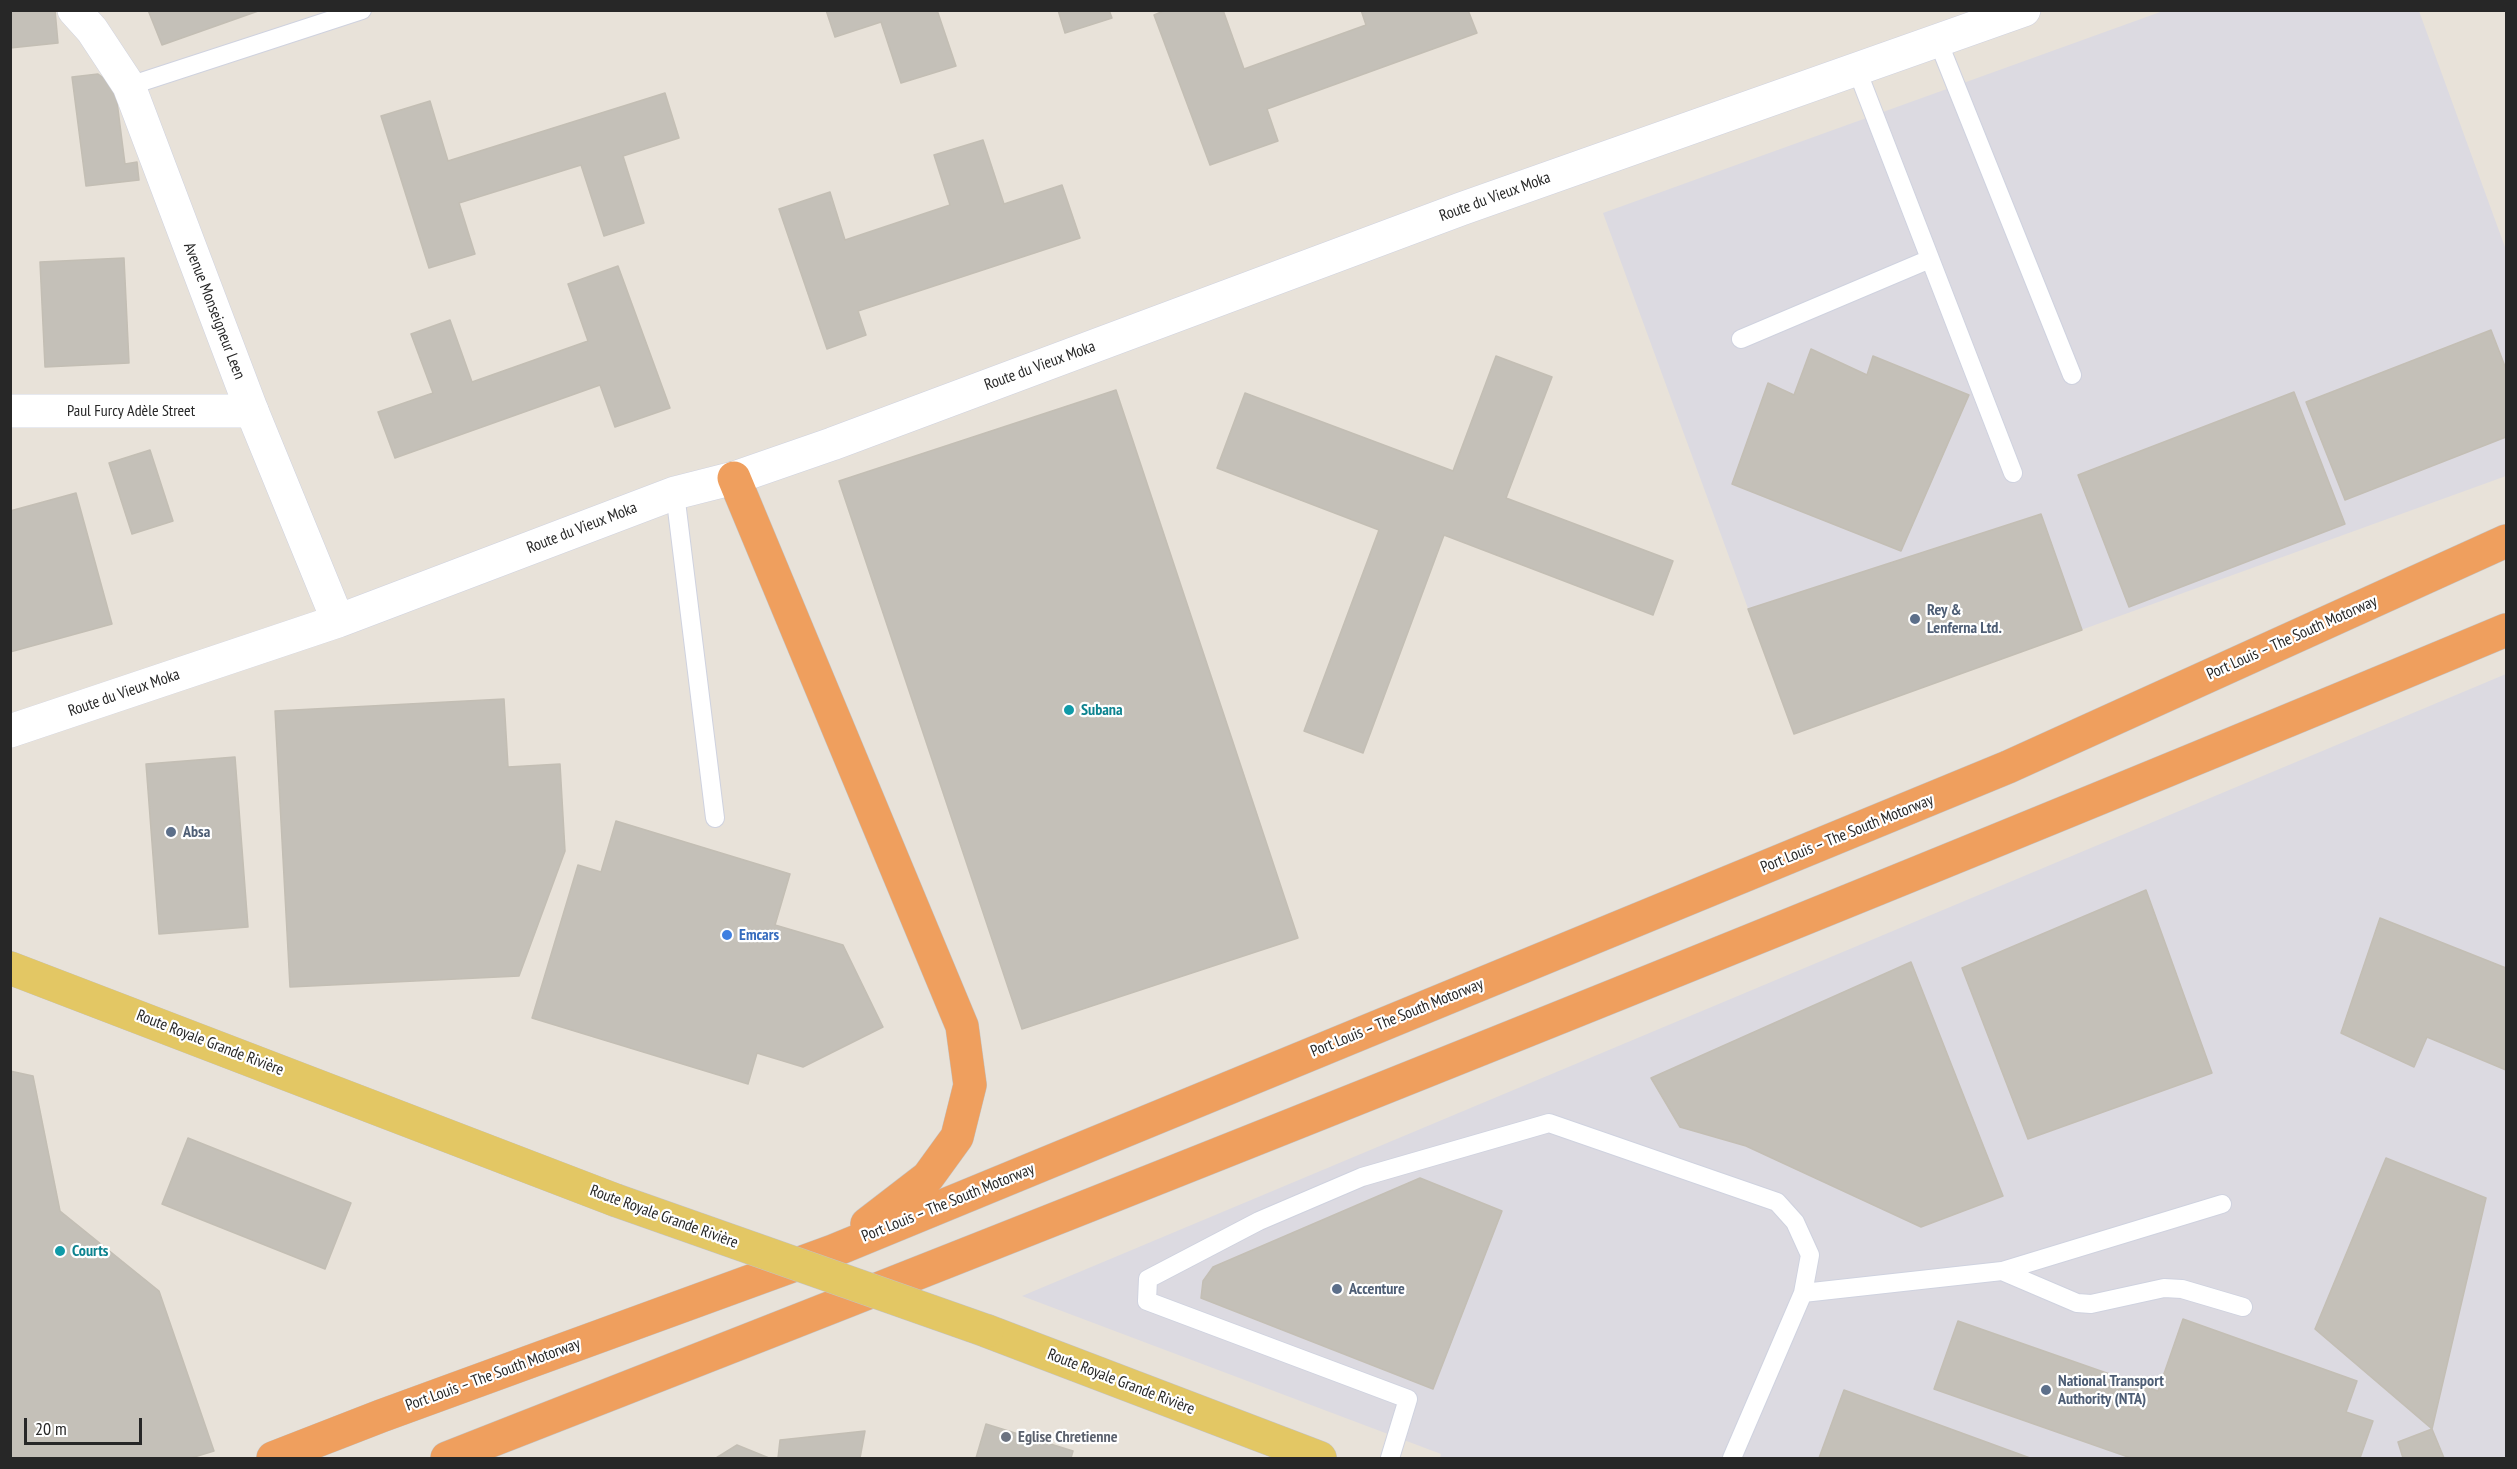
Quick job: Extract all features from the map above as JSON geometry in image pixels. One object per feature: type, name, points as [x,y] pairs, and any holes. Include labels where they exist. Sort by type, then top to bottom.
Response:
[{"type":"highway","points":[[734,478],[962,1026],[970,1085],[957,1137],[928,1177],[833,1251]]},
{"type":"highway","name":"Port Louis – The South Motorway","points":[[273,1458],[381,1416],[833,1251],[2008,767],[2506,541]]},
{"type":"highway","points":[[447,1458],[1144,1185],[2025,831],[2506,630]]},
{"type":"main road","name":"Avenue Monseigneur Leen","points":[[74,10],[92,30],[129,86],[252,411],[338,621]]},
{"type":"main road","name":"Route du Vieux Moka","points":[[10,731],[338,621],[675,493],[734,478],[1461,209],[2024,10]]},
{"type":"main road","name":"Paul Furcy Adèle Street","points":[[10,411],[252,411]]},
{"type":"main road","name":"Route du Vieux Moka","points":[[10,755],[54,716]]},
{"type":"main road","points":[[10,953],[24,973]]},
{"type":"main road","name":"Route Royale Grande Rivière","points":[[24,973],[615,1200],[987,1331],[1320,1458]]},
{"type":"lane","points":[[129,86],[362,10]]},
{"type":"lane","points":[[1938,41],[2072,375]]},
{"type":"lane","points":[[1857,70],[2013,472]]},
{"type":"lane","points":[[1741,339],[1930,259]]},
{"type":"lane","points":[[675,493],[715,818]]},
{"type":"lane","points":[[1390,1458],[1408,1399],[1147,1300],[1148,1279],[1259,1221],[1362,1177],[1549,1123],[1777,1202],[1795,1222],[1810,1255],[1803,1293],[1732,1458]]},
{"type":"lane","points":[[1803,1293],[2002,1271],[2222,1204]]},
{"type":"lane","points":[[2002,1271],[2077,1303],[2091,1304],[2164,1288],[2182,1289],[2243,1307]]},
{"type":"shaded area","points":[[2163,11],[2419,11],[2506,250],[2506,476],[1794,734],[1603,213]]},
{"type":"shaded area","points":[[2506,674],[2506,1458],[1440,1458],[1441,1454],[1022,1296]]},
{"type":"building","points":[[10,10],[55,10],[58,43],[10,48]]},
{"type":"building","points":[[148,10],[261,10],[162,45]]},
{"type":"building","points":[[826,10],[937,10],[956,66],[901,83],[881,22],[835,37]]},
{"type":"building","points":[[1058,10],[1109,10],[1112,18],[1065,33]]},
{"type":"building","points":[[1166,10],[1223,10],[1244,69],[1366,25],[1361,10],[1468,10],[1477,33],[1267,109],[1278,141],[1210,165],[1154,15]]},
{"type":"building","points":[[98,74],[115,86],[125,164],[137,162],[139,180],[86,186],[72,77]]},
{"type":"building","points":[[665,93],[679,138],[623,156],[644,223],[604,236],[581,165],[459,203],[475,254],[429,268],[381,116],[430,101],[448,161]]},
{"type":"building","points":[[983,140],[1004,204],[1062,185],[1080,238],[858,311],[866,335],[827,349],[779,209],[830,192],[845,240],[950,205],[934,155]]},
{"type":"building","points":[[124,258],[129,363],[45,367],[40,262]]},
{"type":"building","points":[[618,266],[670,408],[615,427],[600,385],[395,458],[378,412],[433,393],[411,334],[450,320],[472,382],[588,341],[568,284]]},
{"type":"building","points":[[2491,330],[2506,369],[2506,437],[2345,500],[2306,402]]},
{"type":"building","points":[[1811,349],[1867,375],[1873,356],[1969,395],[1901,551],[1732,484],[1768,383],[1794,395]]},
{"type":"building","points":[[1496,356],[1552,377],[1506,498],[1673,561],[1653,615],[1444,535],[1363,753],[1304,731],[1379,530],[1217,468],[1245,393],[1453,471]]},
{"type":"building","name":"Subana","points":[[1116,390],[1298,938],[1022,1029],[839,481]]},
{"type":"building","points":[[2294,392],[2345,524],[2129,607],[2078,475]]},
{"type":"building","points":[[150,450],[173,521],[132,534],[109,463]]},
{"type":"building","points":[[76,493],[112,624],[10,652],[10,511]]},
{"type":"building","name":"Rey & Lenferna Ltd.","points":[[2041,514],[2082,630],[1794,734],[1748,609]]},
{"type":"building","points":[[504,699],[508,767],[560,764],[565,851],[519,976],[290,987],[275,711]]},
{"type":"building","points":[[235,757],[248,927],[159,934],[146,764]]},
{"type":"building","points":[[616,821],[790,874],[775,925],[843,945],[883,1027],[803,1067],[757,1053],[748,1084],[532,1018],[578,865],[601,872]]},
{"type":"building","points":[[2146,890],[2212,1073],[2028,1139],[1962,968]]},
{"type":"building","points":[[2380,918],[2506,968],[2506,1070],[2427,1037],[2414,1067],[2341,1033]]},
{"type":"building","points":[[1911,962],[2003,1196],[1921,1227],[1746,1146],[1680,1127],[1651,1078]]},
{"type":"building","name":"Courts","points":[[10,1071],[33,1076],[60,1211],[159,1291],[214,1451],[191,1458],[10,1458]]},
{"type":"building","points":[[188,1138],[351,1203],[325,1269],[162,1204]]},
{"type":"building","points":[[2386,1158],[2486,1198],[2432,1429],[2315,1329]]},
{"type":"building","name":"Accenture","points":[[1420,1178],[1502,1211],[1433,1389],[1201,1298],[1203,1281],[1213,1267]]},
{"type":"building","name":"National Transport Authority (NTA)","points":[[2183,1319],[2357,1381],[2346,1412],[2373,1421],[2360,1458],[2131,1458],[1934,1389],[1958,1321],[2158,1391]]},
{"type":"building","points":[[1844,1390],[2030,1458],[1819,1458]]},
{"type":"building","name":"Eglise Chretienne","points":[[986,1424],[1073,1451],[1071,1458],[976,1458]]},
{"type":"building","points":[[2432,1429],[2444,1458],[2403,1458],[2398,1442]]},
{"type":"building","points":[[865,1431],[860,1458],[778,1458],[780,1440]]},
{"type":"building","points":[[737,1445],[769,1458],[716,1458]]},
{"type":"place","name":"Rey & Lenferna Ltd.","points":[[1915,619]]},
{"type":"place","name":"Subana","points":[[1069,710]]},
{"type":"place","name":"Absa","points":[[171,832]]},
{"type":"place","name":"Emcars","points":[[727,935]]},
{"type":"place","name":"Courts","points":[[60,1251]]},
{"type":"place","name":"Accenture","points":[[1337,1289]]},
{"type":"place","name":"National Transport Authority (NTA)","points":[[2046,1390]]},
{"type":"place","name":"Eglise Chretienne","points":[[1006,1437]]}]
